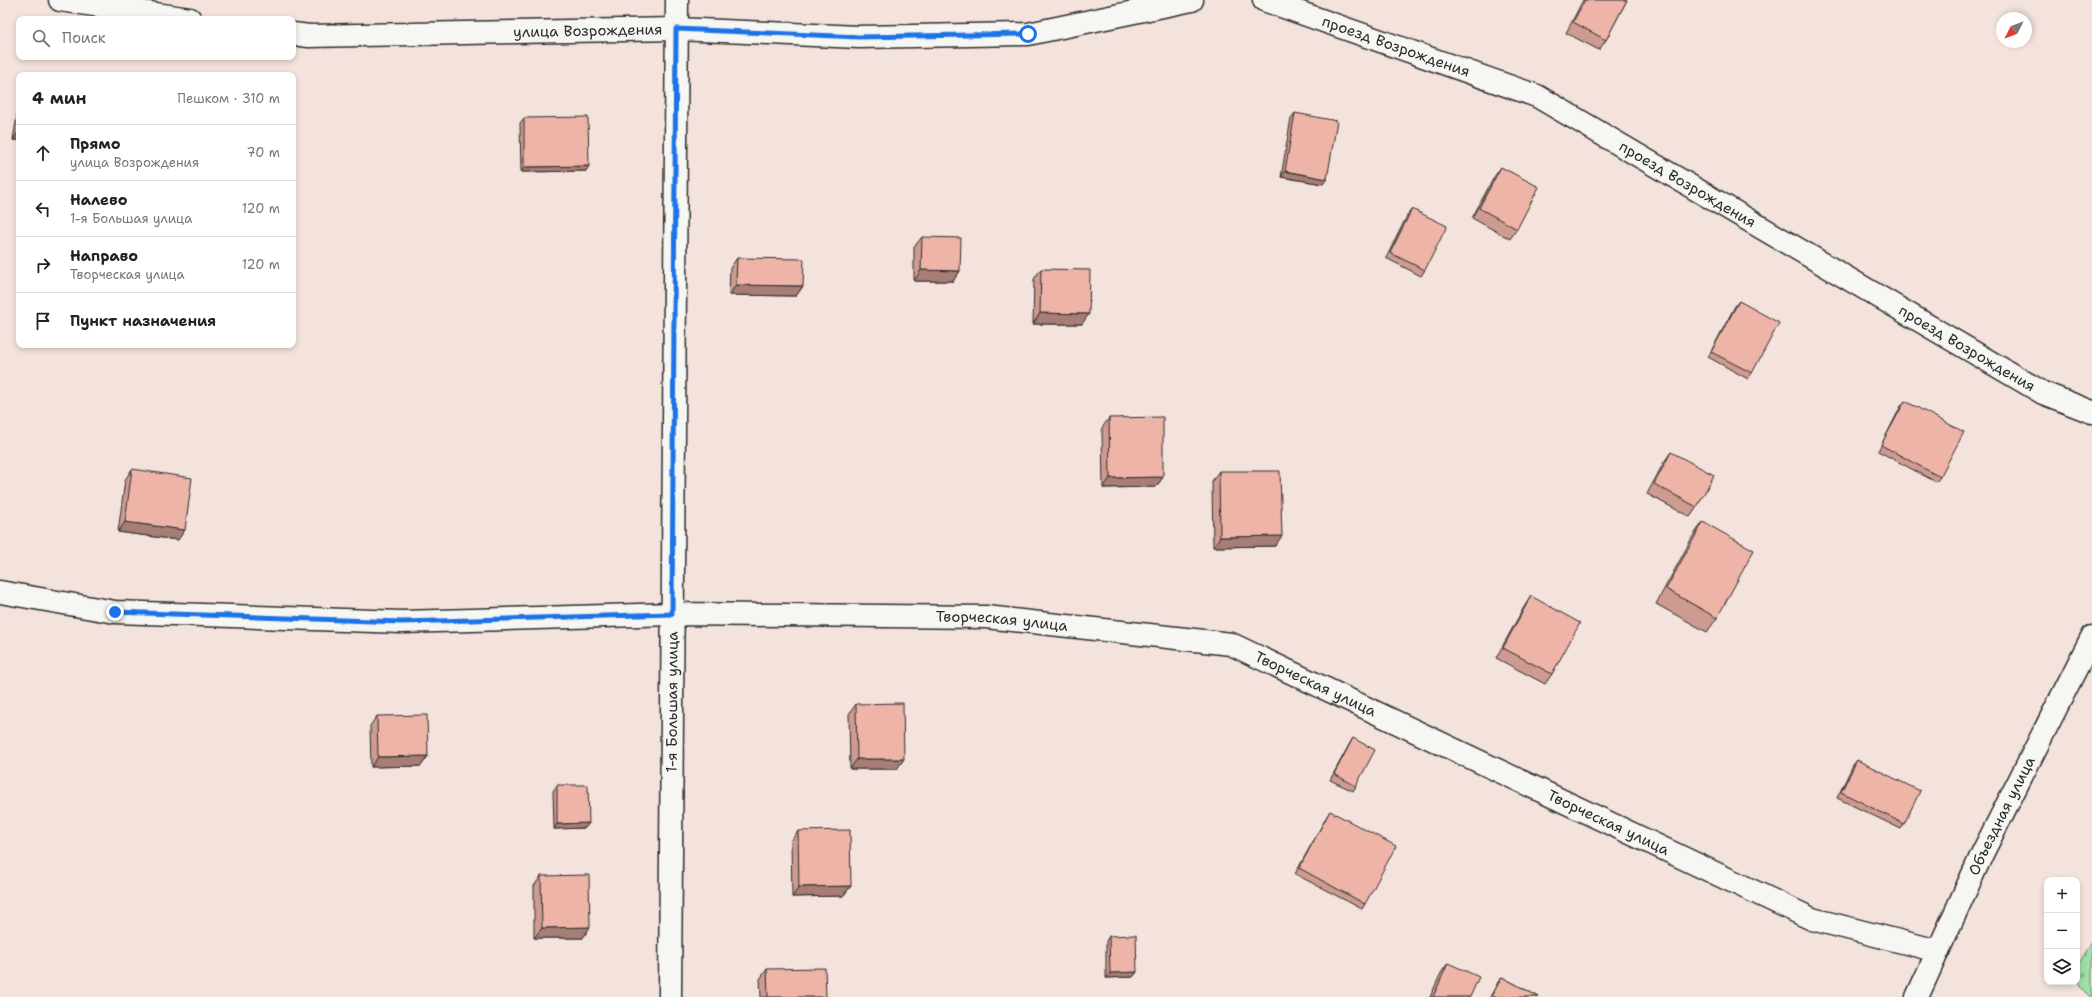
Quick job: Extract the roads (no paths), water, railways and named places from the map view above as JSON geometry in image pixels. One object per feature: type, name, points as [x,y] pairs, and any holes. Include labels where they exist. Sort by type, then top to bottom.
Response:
[{"type":"street","points":[[60,0],[169,16]]},
{"type":"street","name":"1-я Большая улица","points":[[670,997],[677,0]]},
{"type":"street","name":"улица Возрождения","points":[[296,34],[309,36],[676,29],[859,37],[1028,34],[1192,0]]},
{"type":"street","name":"проезд Возрождения","points":[[1264,0],[1537,96],[2043,393],[2092,412]]},
{"type":"street","name":"Творческая улица","points":[[0,592],[115,612],[394,622],[672,614],[986,617],[1231,644],[1812,919],[1938,951]]},
{"type":"street","name":"Объездная улица","points":[[1917,997],[1983,852],[2092,637]]}]
